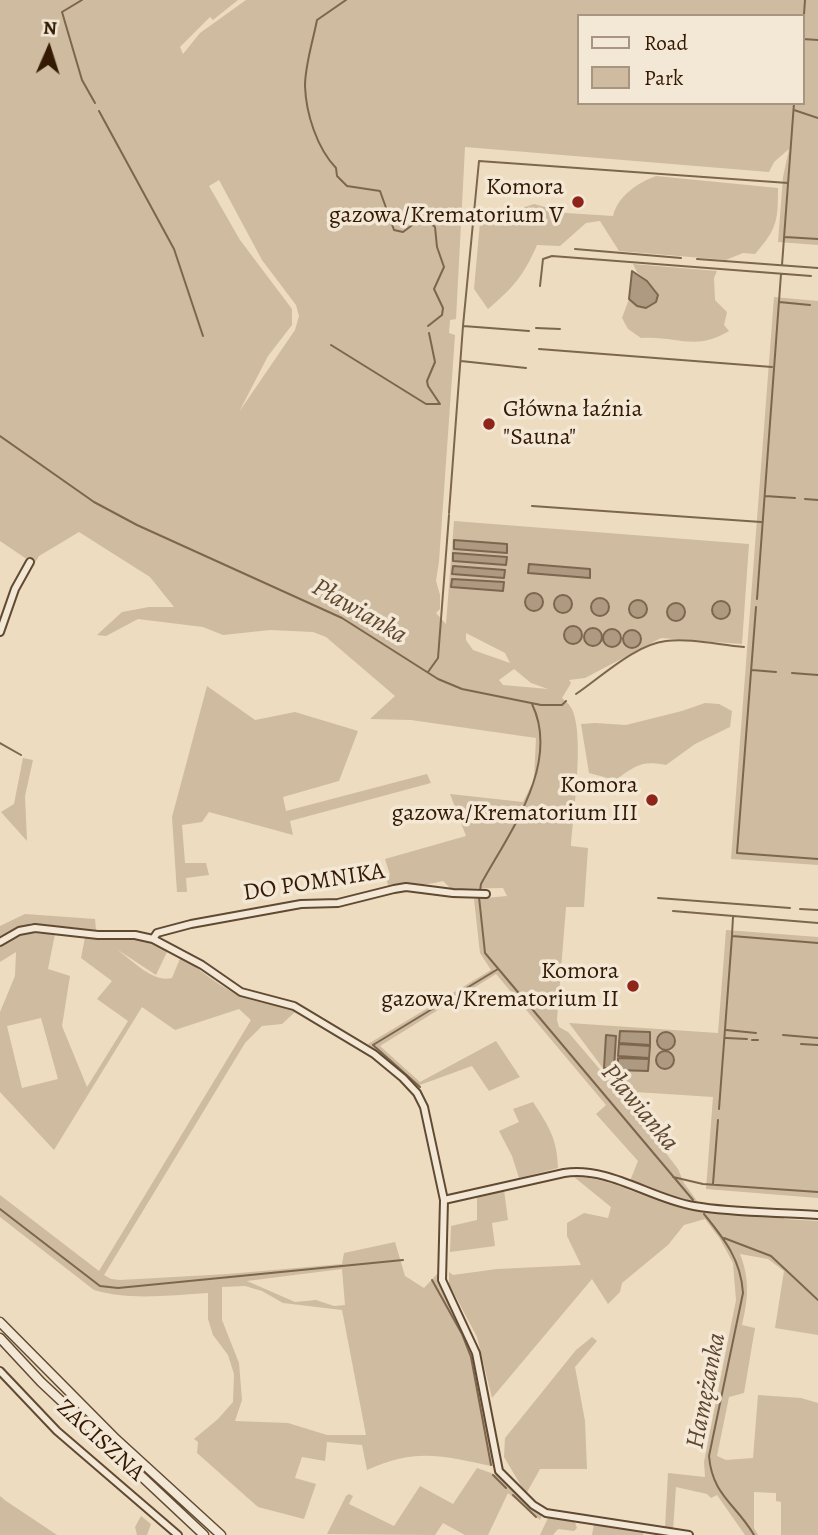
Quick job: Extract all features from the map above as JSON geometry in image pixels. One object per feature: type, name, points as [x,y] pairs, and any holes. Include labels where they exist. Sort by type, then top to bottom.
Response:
[{"type":"street","points":[[0,632],[15,589],[30,562]]},
{"type":"street","name":"DO POMNIKA","points":[[153,939],[157,933],[191,924],[301,904],[338,903],[407,887],[486,894]]},
{"type":"street","points":[[0,942],[19,931],[35,928],[98,936],[135,935],[153,939],[202,965],[241,992],[294,1006],[374,1054],[404,1078],[417,1093],[424,1107],[444,1200],[442,1280],[476,1353],[499,1471],[533,1505],[555,1516],[690,1535]]},
{"type":"street","points":[[444,1200],[579,1171],[597,1174],[667,1200],[694,1206],[818,1215]]},
{"type":"street","points":[[0,1322],[107,1430],[221,1535]]},
{"type":"street","points":[[0,1338],[50,1392],[204,1535]]},
{"type":"street","name":"ZACISZNA","points":[[0,1371],[57,1431],[178,1535]]},
{"type":"green space","points":[[0,0],[238,0],[213,20],[210,17],[180,47],[183,54],[200,33],[246,0],[818,0],[818,245],[778,242],[783,177],[789,149],[774,162],[769,172],[465,147],[456,319],[450,320],[449,333],[455,335],[436,581],[440,609],[436,613],[446,624],[454,521],[749,544],[742,644],[661,638],[585,678],[569,680],[571,683],[562,698],[575,717],[577,733],[577,773],[571,846],[588,848],[584,907],[566,907],[557,1020],[559,1027],[568,1032],[620,1093],[678,1169],[697,1201],[690,1204],[630,1181],[638,1161],[596,1114],[606,1105],[496,974],[380,1046],[420,1082],[496,1041],[520,1077],[489,1091],[472,1066],[417,1086],[368,1044],[491,970],[480,953],[474,899],[507,896],[503,888],[451,889],[443,881],[389,887],[385,877],[390,875],[385,859],[466,836],[450,794],[523,802],[534,780],[536,738],[411,720],[370,719],[395,696],[326,637],[313,632],[270,630],[223,635],[203,627],[138,619],[106,636],[97,635],[122,612],[149,607],[174,607],[150,577],[79,532],[39,556],[34,564],[0,541]],"holes":[[[219,180],[262,260],[296,305],[299,316],[295,330],[239,412],[268,356],[292,325],[292,309],[240,240],[209,186]],[[466,633],[505,653],[510,663],[473,650],[466,640]],[[514,669],[531,683],[548,689],[503,685],[499,680]]]},
{"type":"green space","points":[[656,176],[778,188],[777,217],[772,231],[755,254],[743,253],[726,260],[619,251],[600,221],[586,223],[560,246],[537,245],[517,280],[488,309],[474,289],[480,222],[534,204],[566,213],[613,216],[619,202],[629,191]]},
{"type":"green space","points":[[633,264],[717,271],[714,278],[715,300],[727,312],[724,325],[729,331],[706,341],[695,342],[641,338],[628,329],[622,318],[629,299],[637,306],[647,281]]},
{"type":"green space","points":[[774,297],[818,301],[818,865],[731,859]]},
{"type":"green space","points":[[207,686],[255,720],[295,712],[358,731],[339,781],[283,797],[286,811],[427,774],[431,783],[290,821],[293,835],[209,812],[202,822],[182,825],[185,863],[206,863],[209,875],[186,878],[187,892],[177,892],[172,817]]},
{"type":"green space","points":[[705,703],[719,704],[732,711],[730,727],[695,744],[666,765],[639,765],[615,780],[589,773],[581,724],[626,725]]},
{"type":"green space","points":[[23,758],[33,760],[25,796],[27,841],[1,812],[14,804]]},
{"type":"green space","points":[[25,914],[95,919],[96,930],[31,923],[0,938],[0,926]]},
{"type":"green space","points":[[726,930],[818,937],[818,1198],[706,1189],[713,1097],[620,1091],[569,1023],[718,1033]]},
{"type":"green space","points":[[21,933],[55,934],[48,969],[70,976],[62,1026],[87,1087],[128,1021],[97,999],[112,981],[81,958],[85,937],[147,940],[168,950],[156,975],[115,948],[149,974],[164,979],[172,978],[181,956],[233,992],[295,1012],[282,1024],[262,1026],[245,1043],[104,1275],[120,1280],[342,1264],[344,1253],[395,1242],[405,1276],[424,1288],[437,1274],[465,1334],[481,1382],[496,1467],[446,1457],[416,1456],[401,1458],[367,1470],[362,1445],[327,1442],[325,1461],[302,1457],[295,1478],[316,1484],[304,1519],[258,1507],[197,1453],[198,1442],[194,1439],[233,1402],[234,1374],[228,1355],[213,1335],[208,1319],[208,1293],[136,1296],[94,1290],[0,1217],[0,1195],[99,1271],[251,1020],[239,1009],[175,1030],[142,1007],[54,1150],[0,1092],[0,1012],[15,976],[16,952],[0,962],[0,945]],"holes":[[[41,1018],[58,1079],[22,1088],[7,1026]],[[342,1269],[345,1305],[334,1306],[316,1300],[295,1302],[247,1281]],[[245,1286],[262,1291],[283,1303],[342,1310],[366,1435],[327,1435],[288,1423],[235,1421],[242,1400],[239,1363],[222,1320],[222,1287]]]},
{"type":"green space","points":[[533,1102],[551,1133],[558,1168],[519,1178],[512,1156],[499,1131],[519,1122],[513,1109]]},
{"type":"green space","points":[[574,1177],[603,1181],[687,1209],[818,1221],[818,1335],[775,1328],[784,1271],[768,1259],[740,1254],[747,1289],[742,1325],[755,1328],[744,1393],[729,1397],[717,1456],[726,1460],[753,1458],[758,1395],[801,1398],[818,1403],[818,1535],[781,1535],[781,1502],[776,1501],[776,1493],[754,1492],[754,1528],[758,1535],[745,1535],[717,1495],[711,1498],[707,1494],[676,1487],[673,1530],[665,1528],[668,1473],[705,1477],[704,1462],[736,1300],[733,1263],[705,1219],[684,1225],[668,1245],[622,1283],[620,1292],[608,1304],[592,1279],[492,1398],[477,1337],[449,1284],[449,1272],[453,1275],[497,1269],[581,1265],[567,1236],[567,1223],[584,1213],[608,1218],[611,1207]]},
{"type":"green space","points":[[504,1190],[508,1220],[492,1223],[495,1246],[450,1252],[451,1226],[477,1220],[477,1197]]},
{"type":"green space","points":[[592,1337],[597,1341],[575,1367],[585,1421],[587,1469],[540,1469],[526,1494],[504,1457],[505,1438],[576,1350]]},
{"type":"green space","points":[[477,1468],[502,1477],[515,1492],[540,1511],[540,1520],[508,1493],[488,1535],[465,1535],[443,1523],[435,1535],[327,1534],[349,1494],[353,1496],[349,1504],[394,1526],[420,1486],[453,1504]]},
{"type":"green space","points":[[0,1496],[6,1501],[57,1535],[0,1535]]},
{"type":"green space","points":[[141,1516],[151,1524],[147,1535],[137,1535],[135,1527]]},
{"type":"green space","points":[[548,1518],[575,1522],[577,1528],[574,1531],[558,1529],[553,1535],[540,1535]]},
{"type":"green space","points":[[594,1524],[644,1530],[643,1535],[592,1535]]},
{"type":"shaded area","points":[[632,271],[647,281],[658,295],[656,302],[646,308],[637,306],[629,299]]},
{"type":"shaded area","points":[[454,540],[507,544],[507,553],[454,549]]},
{"type":"shaded area","points":[[453,553],[507,557],[506,565],[453,561]]},
{"type":"shaded area","points":[[529,564],[590,569],[590,578],[528,573]]},
{"type":"shaded area","points":[[453,566],[505,570],[504,578],[452,574]]},
{"type":"shaded area","points":[[452,579],[504,582],[503,591],[451,587]]},
{"type":"shaded area","points":[[530,593],[538,593],[543,602],[541,609],[530,611],[525,606],[525,598]]},
{"type":"shaded area","points":[[559,595],[567,595],[572,604],[570,611],[559,613],[554,608],[554,600]]},
{"type":"shaded area","points":[[596,598],[604,598],[609,607],[607,614],[596,616],[591,611],[591,603]]},
{"type":"shaded area","points":[[634,600],[642,600],[647,609],[645,616],[634,618],[629,613],[629,605]]},
{"type":"shaded area","points":[[721,601],[727,604],[730,610],[727,616],[721,619],[715,616],[712,610],[715,604]]},
{"type":"shaded area","points":[[672,603],[680,603],[685,612],[683,619],[672,621],[667,616],[667,608]]},
{"type":"shaded area","points":[[573,626],[579,629],[582,635],[579,641],[573,644],[567,641],[564,635],[567,629]]},
{"type":"shaded area","points":[[593,628],[599,631],[602,637],[599,643],[593,646],[587,643],[584,637],[587,631]]},
{"type":"shaded area","points":[[612,629],[618,632],[621,638],[618,644],[612,647],[606,644],[603,638],[606,632]]},
{"type":"shaded area","points":[[632,630],[638,633],[641,639],[638,645],[632,648],[626,645],[623,639],[626,633]]},
{"type":"shaded area","points":[[620,1031],[650,1032],[650,1045],[619,1043]]},
{"type":"shaded area","points":[[666,1032],[672,1035],[675,1041],[672,1047],[666,1050],[660,1047],[657,1041],[660,1035]]},
{"type":"shaded area","points":[[606,1035],[616,1036],[614,1068],[604,1068]]},
{"type":"shaded area","points":[[619,1044],[650,1046],[649,1058],[618,1056]]},
{"type":"shaded area","points":[[665,1051],[671,1054],[674,1060],[671,1066],[665,1069],[659,1066],[656,1060],[659,1054]]},
{"type":"shaded area","points":[[618,1058],[649,1059],[648,1071],[618,1070]]},
{"type":"waterway","points":[[82,0],[62,12],[82,80],[95,103]]},
{"type":"waterway","points":[[346,0],[317,20],[305,78],[310,119],[323,151],[336,168],[337,176],[347,186],[380,191],[394,230],[403,232],[415,223],[426,220],[435,227],[437,247],[444,267],[434,289],[443,308],[442,315],[428,326]]},
{"type":"waterway","points":[[804,14],[805,0]]},
{"type":"waterway","points":[[804,39],[818,40]]},
{"type":"waterway","points":[[782,265],[794,105]]},
{"type":"waterway","points":[[794,110],[818,118]]},
{"type":"waterway","points":[[99,111],[174,249],[203,336]]},
{"type":"waterway","points":[[449,513],[479,161],[788,183]]},
{"type":"waterway","points":[[785,237],[818,239]]},
{"type":"waterway","points":[[575,249],[681,258]]},
{"type":"waterway","points":[[540,286],[543,259],[552,256],[811,276]]},
{"type":"waterway","points":[[697,259],[818,268]]},
{"type":"waterway","points":[[757,599],[781,274]]},
{"type":"waterway","points":[[779,302],[810,305]]},
{"type":"waterway","points":[[463,326],[529,331]]},
{"type":"waterway","points":[[536,328],[560,329]]},
{"type":"waterway","points":[[331,345],[426,404],[440,404],[427,381],[435,362],[429,333]]},
{"type":"waterway","points":[[539,349],[772,367]]},
{"type":"waterway","points":[[461,361],[526,368]]},
{"type":"waterway","name":"Pławianka","points":[[0,436],[94,502],[137,525],[342,618],[438,679],[462,689],[541,705],[562,705],[566,701]]},
{"type":"waterway","points":[[765,496],[795,498]]},
{"type":"waterway","points":[[805,499],[818,500]]},
{"type":"waterway","points":[[532,506],[761,522]]},
{"type":"waterway","points":[[428,672],[438,658],[449,515]]},
{"type":"waterway","points":[[756,607],[737,853],[818,859]]},
{"type":"waterway","points":[[576,694],[619,662],[655,643],[685,640],[744,647]]},
{"type":"waterway","points":[[752,670],[776,672]]},
{"type":"waterway","points":[[792,673],[818,675]]},
{"type":"waterway","name":"Pławianka","points":[[480,891],[481,884],[517,820],[536,774],[540,750],[539,727],[532,704]]},
{"type":"waterway","points":[[0,743],[21,755]]},
{"type":"waterway","name":"Pławianka","points":[[479,897],[485,953],[693,1200]]},
{"type":"waterway","points":[[658,898],[790,908]]},
{"type":"waterway","points":[[800,909],[818,910]]},
{"type":"waterway","points":[[673,911],[818,923]]},
{"type":"waterway","points":[[732,935],[733,917]]},
{"type":"waterway","points":[[719,1109],[732,936],[818,943]]},
{"type":"waterway","points":[[420,1087],[373,1045],[498,969]]},
{"type":"waterway","points":[[726,1030],[756,1033]]},
{"type":"waterway","points":[[783,1035],[818,1038]]},
{"type":"waterway","points":[[726,1038],[747,1039]]},
{"type":"waterway","points":[[752,1040],[758,1040]]},
{"type":"waterway","points":[[801,1044],[818,1045]]},
{"type":"waterway","points":[[713,1184],[718,1120]]},
{"type":"waterway","points":[[673,1177],[703,1184],[818,1192]]},
{"type":"waterway","points":[[0,1209],[100,1286],[118,1288],[403,1260]]},
{"type":"waterway","name":"Hamężanka","points":[[704,1214],[735,1260],[743,1293],[709,1456],[711,1469],[720,1490],[754,1535]]},
{"type":"waterway","points":[[724,1238],[771,1256],[818,1300]]},
{"type":"waterway","points":[[432,1280],[462,1334],[471,1357],[491,1465]]},
{"type":"waterway","points":[[493,1475],[506,1488]]},
{"type":"waterway","points":[[513,1495],[536,1517]]},
{"type":"place","name":"Komora gazowa/Krematorium V","points":[[578,202]]},
{"type":"place","name":"Główna łaźnia \"Sauna\"","points":[[489,424]]},
{"type":"place","name":"Komora gazowa/Krematorium III","points":[[652,800]]},
{"type":"place","name":"Komora gazowa/Krematorium II","points":[[633,986]]}]
